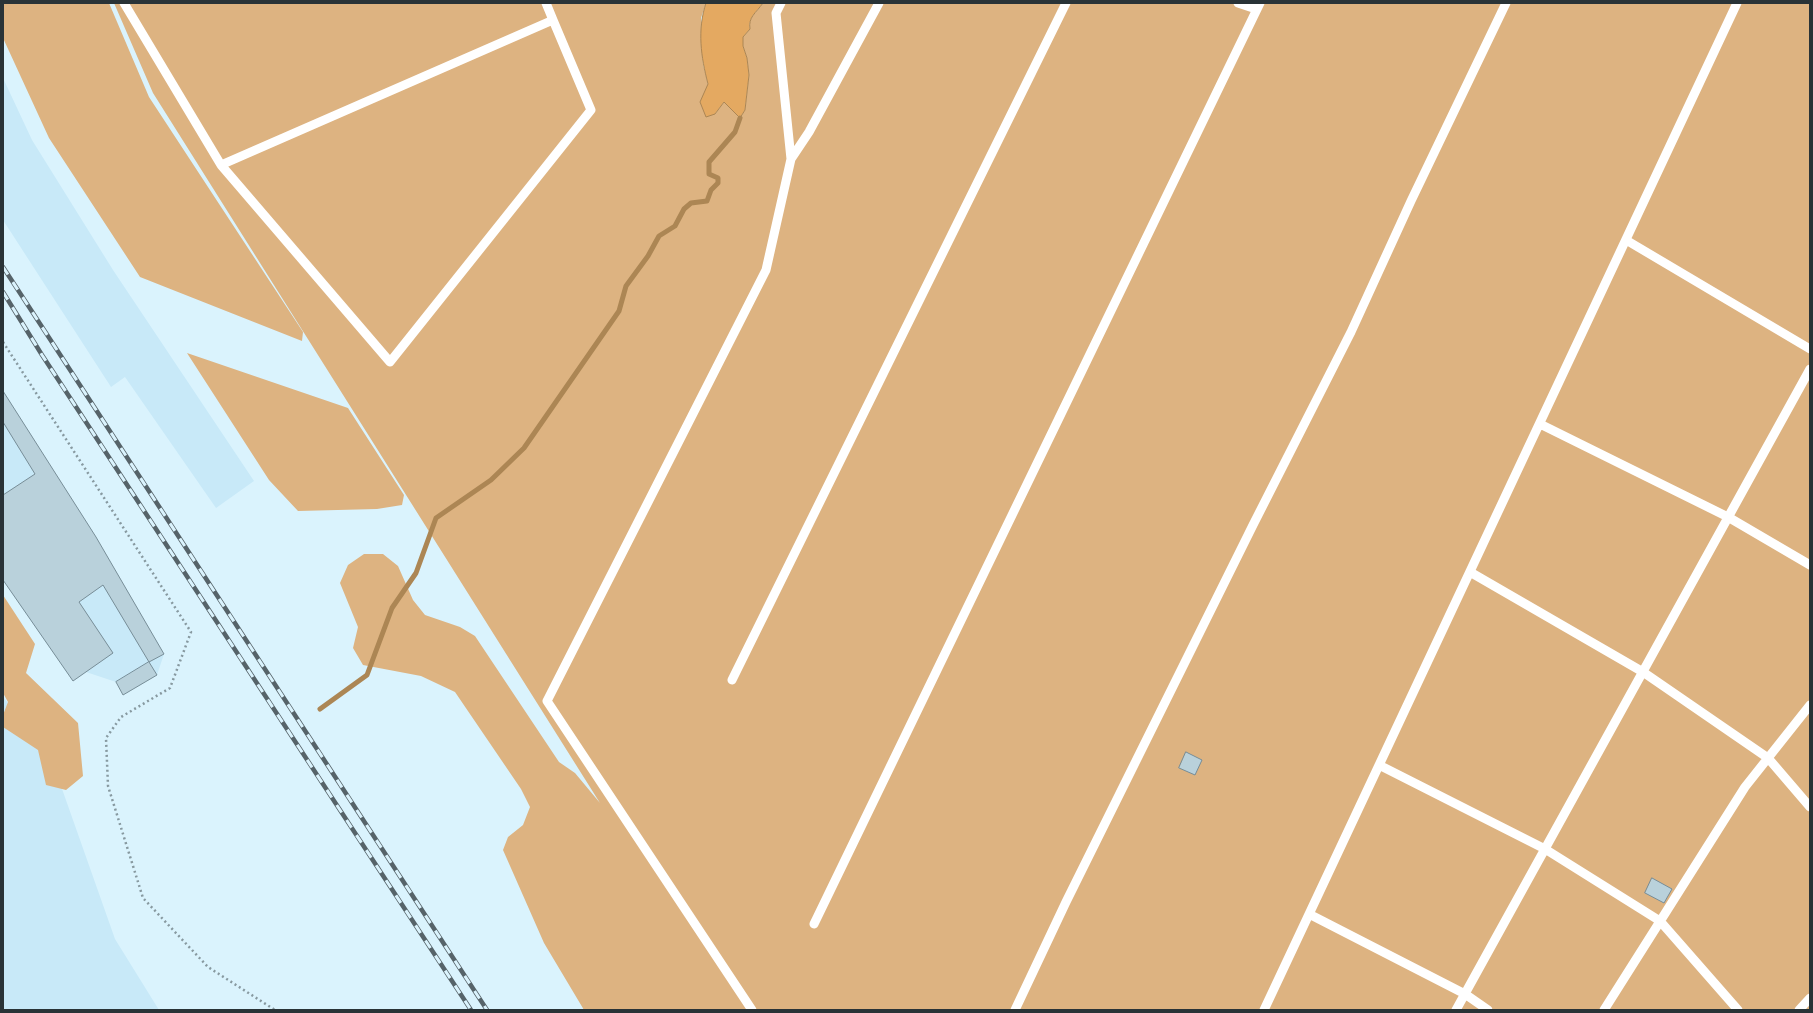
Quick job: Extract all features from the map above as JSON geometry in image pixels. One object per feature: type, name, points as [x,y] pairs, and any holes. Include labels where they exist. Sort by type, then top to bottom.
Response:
[{"type":"lane","points":[[124,3],[221,165],[390,362],[591,110],[546,3]]},
{"type":"lane","points":[[752,1010],[547,701],[766,270],[791,159],[776,13],[781,3]]},
{"type":"lane","points":[[791,159],[809,132],[879,3]]},
{"type":"lane","points":[[732,680],[1066,3]]},
{"type":"lane","points":[[814,924],[1258,6],[1238,3]]},
{"type":"lane","points":[[1015,1010],[1066,902],[1253,525],[1351,332],[1414,194],[1506,3]]},
{"type":"lane","points":[[1264,1010],[1737,3]]},
{"type":"lane","points":[[221,165],[554,20]]},
{"type":"lane","points":[[1626,240],[1810,349]]},
{"type":"lane","points":[[1456,1010],[1810,369]]},
{"type":"lane","points":[[1540,424],[1728,517],[1810,566]]},
{"type":"lane","points":[[1470,572],[1643,672],[1768,758],[1810,806]]},
{"type":"lane","points":[[1604,1010],[1745,787],[1810,705]]},
{"type":"lane","points":[[1379,765],[1545,849],[1660,922],[1738,1010]]},
{"type":"lane","points":[[1309,914],[1465,994],[1488,1010]]},
{"type":"lane","points":[[1799,1010],[1810,998]]},
{"type":"path","points":[[3,342],[191,632],[170,688],[121,717],[106,738],[108,786],[142,898],[208,967],[275,1010]]},
{"type":"shaded area","points":[[3,3],[109,3],[149,97],[303,332],[302,341],[140,277],[49,138],[3,38]]},
{"type":"shaded area","points":[[114,3],[706,3],[701,18],[703,64],[715,114],[724,102],[740,118],[745,110],[749,75],[747,58],[743,46],[743,37],[750,29],[751,18],[763,3],[1810,3],[1810,1010],[584,1010],[544,943],[503,850],[508,837],[523,825],[530,807],[521,789],[455,692],[421,676],[363,665],[353,648],[358,627],[340,583],[348,565],[364,554],[383,554],[398,566],[413,600],[425,615],[460,627],[475,636],[559,762],[575,773],[600,803],[153,93]]},
{"type":"shaded area","points":[[706,3],[763,3],[751,18],[750,29],[743,37],[743,46],[747,58],[749,75],[745,110],[740,118],[724,102],[715,114],[706,117],[700,102],[708,84],[703,64],[701,44],[703,13]]},
{"type":"shaded area","points":[[3,78],[32,140],[113,270],[254,481],[216,508],[125,377],[111,387],[3,220]]},
{"type":"shaded area","points":[[187,353],[348,408],[404,495],[402,505],[377,509],[298,511],[269,480]]},
{"type":"shaded area","points":[[3,391],[96,537],[164,654],[157,675],[123,695],[116,682],[86,672],[73,681],[3,580]]},
{"type":"shaded area","points":[[3,595],[35,644],[26,673],[78,723],[83,776],[66,790],[46,785],[38,750],[3,727],[3,715],[8,702],[3,693]]},
{"type":"shaded area","points":[[3,697],[49,752],[115,939],[159,1010],[3,1010]]},
{"type":"building","points":[[3,391],[96,537],[164,654],[149,662],[103,585],[79,602],[113,653],[73,681],[3,580],[3,495],[35,474],[3,422]]},
{"type":"building","points":[[149,662],[157,675],[123,695],[116,682]]},
{"type":"building","points":[[1186,752],[1202,760],[1195,775],[1179,768]]},
{"type":"building","points":[[1652,878],[1672,889],[1664,903],[1645,893]]},
{"type":"waterway","points":[[320,709],[367,675],[392,608],[416,573],[436,518],[491,480],[524,448],[619,311],[626,286],[648,256],[659,236],[675,226],[684,209],[691,203],[707,201],[711,190],[718,183],[718,178],[709,174],[709,162],[735,132],[740,118]]},
{"type":"railway","points":[[3,267],[487,1010]]},
{"type":"railway","points":[[3,292],[42,355],[471,1010]]}]
